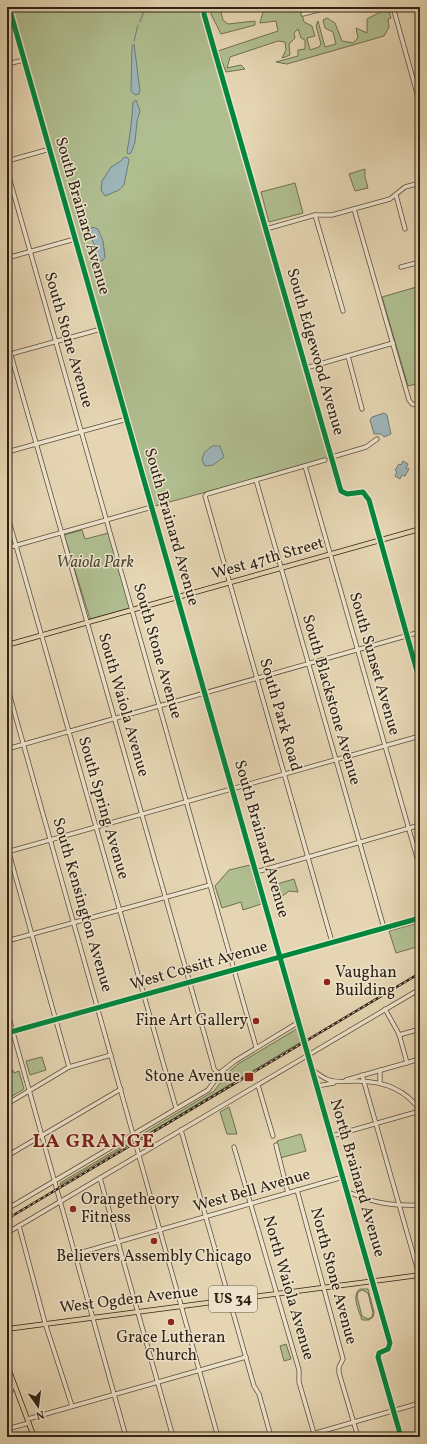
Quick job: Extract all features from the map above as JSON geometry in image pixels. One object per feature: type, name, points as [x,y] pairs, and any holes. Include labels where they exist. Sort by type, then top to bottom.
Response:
[{"type":"main road","name":"West 47th Street","points":[[7,645],[420,529]]},
{"type":"main road","name":"West Ogden Avenue","points":[[7,1329],[93,1316],[182,1306],[325,1286],[420,1276]]},
{"type":"main road","points":[[7,1365],[34,1437]]},
{"type":"street","name":"South Brainard Avenue","points":[[9,7],[300,1022],[308,1055]]},
{"type":"street","name":"South Edgewood Avenue","points":[[204,7],[208,28],[342,493],[347,494],[358,491],[366,494],[420,682]]},
{"type":"street","points":[[303,14],[330,7]]},
{"type":"street","points":[[392,7],[420,104]]},
{"type":"street","points":[[7,64],[24,60]]},
{"type":"street","points":[[7,161],[50,149]]},
{"type":"street","name":"South Stone Avenue","points":[[7,170],[256,1047]]},
{"type":"street","points":[[266,229],[315,215],[328,216],[390,199],[405,187],[420,183]]},
{"type":"street","points":[[396,195],[405,229]]},
{"type":"street","points":[[354,209],[409,400],[412,404],[420,406]]},
{"type":"street","points":[[315,215],[343,311]]},
{"type":"street","points":[[7,258],[75,239]]},
{"type":"street","points":[[401,268],[420,262]]},
{"type":"street","points":[[9,355],[101,329]]},
{"type":"street","name":"South Waiola Avenue","points":[[7,341],[9,355],[36,444],[214,1069],[219,1074]]},
{"type":"street","points":[[306,368],[393,343]]},
{"type":"street","points":[[348,356],[362,409]]},
{"type":"street","points":[[7,452],[127,419]]},
{"type":"street","points":[[332,457],[366,447],[377,439]]},
{"type":"street","points":[[256,480],[325,460]]},
{"type":"street","name":"South Sunset Avenue","points":[[305,466],[420,868]]},
{"type":"street","name":"South Park Road","points":[[256,480],[205,495],[332,942]]},
{"type":"street","name":"South Blackstone Avenue","points":[[256,480],[384,928]]},
{"type":"street","points":[[7,548],[152,508]]},
{"type":"street","name":"South Spring Avenue","points":[[7,514],[176,1108]]},
{"type":"street","points":[[7,749],[420,632]]},
{"type":"street","name":"South Kensington Avenue","points":[[7,686],[218,1437]]},
{"type":"street","points":[[8,851],[420,736]]},
{"type":"street","points":[[256,872],[420,825]]},
{"type":"street","points":[[7,846],[69,1067]]},
{"type":"street","points":[[7,941],[210,885]]},
{"type":"street","name":"West Cossitt Avenue","points":[[7,1033],[420,918]]},
{"type":"street","points":[[7,1233],[420,989]]},
{"type":"street","points":[[385,1010],[399,1035],[407,1063]]},
{"type":"street","points":[[7,1011],[126,1437]]},
{"type":"street","points":[[7,1209],[210,1088],[219,1074],[234,1061],[300,1022]]},
{"type":"street","points":[[399,1035],[420,1029]]},
{"type":"street","points":[[7,1104],[69,1067],[111,1055]]},
{"type":"street","name":"North Brainard Avenue","points":[[308,1055],[390,1343],[388,1349],[379,1353],[378,1357],[393,1411]]},
{"type":"street","points":[[317,1086],[339,1082],[420,1059]]},
{"type":"street","points":[[313,1070],[329,1080],[339,1082],[364,1081],[380,1084],[402,1092],[412,1100],[420,1111],[332,1136]]},
{"type":"street","points":[[380,1070],[380,1084]]},
{"type":"street","points":[[362,1075],[420,1276]]},
{"type":"street","points":[[258,1085],[273,1136]]},
{"type":"street","points":[[7,1156],[121,1089]]},
{"type":"street","points":[[181,1130],[254,1386],[259,1394],[271,1437]]},
{"type":"street","points":[[276,1145],[288,1193]]},
{"type":"street","name":"North Waiola Avenue","points":[[234,1147],[252,1203],[299,1370],[299,1382],[314,1435]]},
{"type":"street","name":"West Bell Avenue","points":[[76,1254],[343,1177]]},
{"type":"street","points":[[100,1178],[172,1437]]},
{"type":"street","name":"North Stone Avenue","points":[[297,1190],[325,1286],[343,1356],[343,1361],[339,1366],[339,1373],[358,1437]]},
{"type":"street","points":[[348,1192],[366,1200],[384,1205],[420,1205]]},
{"type":"street","points":[[19,1226],[45,1324],[72,1406]]},
{"type":"street","points":[[7,1429],[72,1406],[246,1357]]},
{"type":"street","points":[[7,1392],[11,1391],[13,1380]]},
{"type":"street","points":[[302,1437],[314,1435],[420,1403]]},
{"type":"street","points":[[393,1411],[401,1437]]},
{"type":"green space","points":[[12,7],[199,7],[330,458],[155,506]]},
{"type":"green space","points":[[211,7],[225,7],[220,9],[223,20],[228,24],[255,21],[255,25],[221,34],[211,14]]},
{"type":"green space","points":[[261,7],[300,7],[304,22],[312,26],[315,36],[307,38],[310,50],[319,47],[321,44],[316,26],[318,21],[325,47],[336,44],[333,32],[325,28],[323,20],[327,18],[335,23],[342,41],[353,43],[358,38],[356,28],[367,33],[367,19],[388,8],[391,18],[388,19],[389,27],[384,36],[287,64],[276,62],[298,56],[298,50],[305,49],[305,40],[301,38],[298,29],[294,33],[295,38],[289,44],[290,55],[282,58],[286,50],[285,42],[278,41],[230,57],[227,68],[241,65],[245,69],[226,72],[218,51],[278,31],[276,21],[260,23],[263,12]]},
{"type":"green space","points":[[365,169],[365,177],[368,188],[355,191],[349,174]]},
{"type":"green space","points":[[295,183],[303,213],[269,222],[261,192]]},
{"type":"green space","points":[[420,286],[420,383],[408,386],[382,297]]},
{"type":"green space","name":"Waiola Park","points":[[82,530],[85,539],[109,533],[130,608],[90,619],[64,535]]},
{"type":"green space","points":[[250,865],[261,904],[243,910],[241,902],[222,908],[215,886],[229,870]]},
{"type":"green space","points":[[294,879],[298,892],[289,891],[281,897],[277,884]]},
{"type":"green space","points":[[418,923],[420,946],[396,953],[389,931]]},
{"type":"green space","points":[[300,1027],[304,1040],[139,1139],[139,1136],[214,1091],[229,1072],[238,1064]]},
{"type":"green space","points":[[42,1057],[46,1070],[30,1075],[26,1061]]},
{"type":"green space","points":[[13,1070],[14,1073],[19,1071],[24,1089],[7,1099],[7,1071]]},
{"type":"green space","points":[[229,1107],[237,1134],[227,1134],[220,1112]]},
{"type":"green space","points":[[301,1134],[306,1151],[280,1158],[277,1141]]},
{"type":"green space","points":[[131,1141],[131,1143],[60,1185],[60,1183]]},
{"type":"green space","points":[[360,1289],[368,1289],[374,1312],[373,1317],[369,1320],[362,1320],[356,1303],[357,1292]],"holes":[[[362,1290],[368,1293],[373,1313],[372,1317],[368,1319],[362,1316],[357,1297],[358,1292]]]},
{"type":"green space","points":[[286,1344],[291,1359],[284,1361],[280,1346]]},
{"type":"water","points":[[134,44],[140,91],[139,94],[135,95],[131,91],[132,46]]},
{"type":"water","points":[[136,100],[140,111],[137,121],[135,142],[131,153],[128,154],[133,102]]},
{"type":"water","points":[[124,157],[128,158],[129,160],[124,185],[119,190],[105,196],[101,190],[102,181],[111,167],[121,161]]},
{"type":"water","points":[[92,227],[98,229],[103,241],[105,257],[102,261],[97,259],[96,248],[89,230]]},
{"type":"water","points":[[384,413],[387,415],[391,434],[384,437],[381,434],[374,434],[370,420],[372,417]]},
{"type":"water","points":[[212,446],[220,446],[224,457],[213,465],[205,466],[202,460],[204,453]]},
{"type":"water","points":[[403,461],[408,464],[406,468],[409,469],[405,476],[402,475],[400,479],[395,476],[397,472],[395,470]]},
{"type":"waterway","points":[[140,22],[145,8]]},
{"type":"waterway","points":[[134,41],[138,25]]},
{"type":"railway","points":[[7,1219],[420,973]]},
{"type":"cycle path","points":[[9,7],[390,1343],[388,1349],[379,1353],[378,1357],[401,1437]]},
{"type":"cycle path","points":[[204,7],[204,14],[341,491],[347,494],[363,492],[369,500],[420,682]]},
{"type":"cycle path","points":[[7,1033],[420,918]]},
{"type":"place","name":"Vaughan Building","points":[[327,982]]},
{"type":"place","name":"Fine Art Gallery","points":[[256,1021]]},
{"type":"place","name":"Stone Avenue","points":[[249,1077]]},
{"type":"place","name":"Orangetheory Fitness","points":[[73,1209]]},
{"type":"place","name":"Believers Assembly Chicago","points":[[154,1241]]},
{"type":"place","name":"Grace Lutheran Church","points":[[171,1322]]},
{"type":"district","name":"LA GRANGE","points":[[94,1142]]}]
